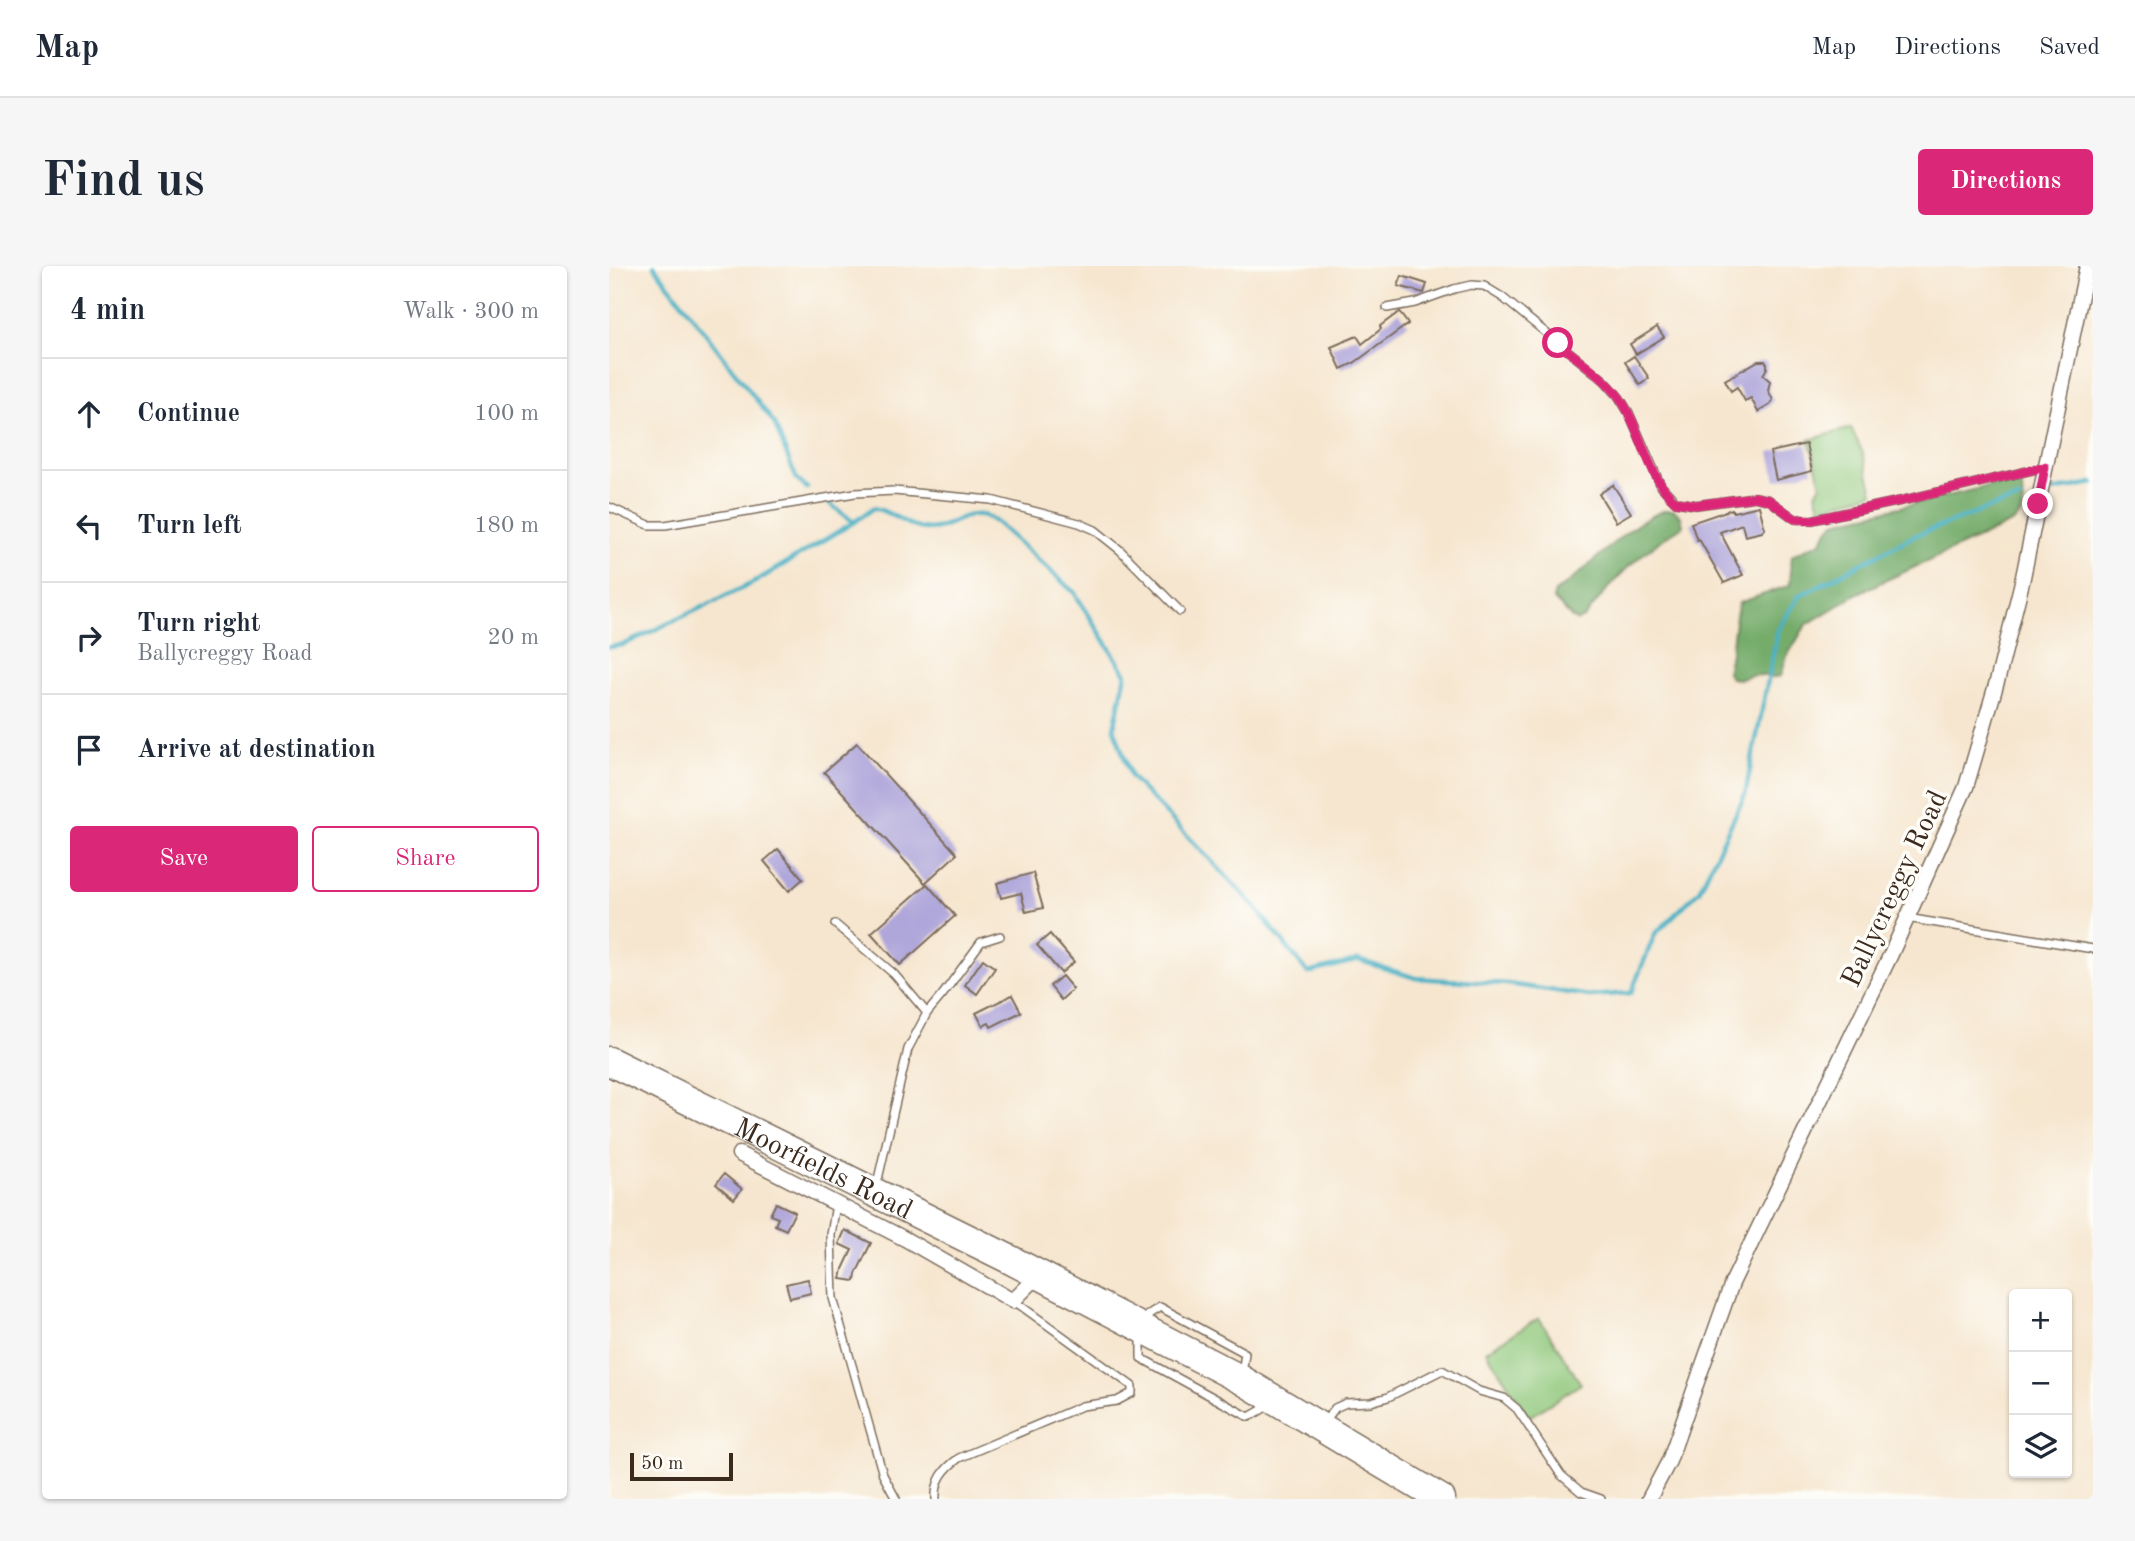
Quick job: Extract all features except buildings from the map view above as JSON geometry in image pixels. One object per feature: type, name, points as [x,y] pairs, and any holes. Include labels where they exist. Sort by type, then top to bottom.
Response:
[{"type":"highway","name":"Moorfields Road","points":[[609,1061],[875,1192],[1241,1380],[1441,1499]]},
{"type":"street","name":"Ballycreggy Road","points":[[1649,1499],[1669,1461],[1732,1283],[1907,918],[1966,787],[1999,678],[2022,582],[2087,266]]},
{"type":"street","name":"Moorfields Road","points":[[739,1154],[905,1239],[1013,1301]]},
{"type":"street","points":[[1013,1301],[1039,1275]]},
{"type":"lane","points":[[1387,308],[1415,303],[1471,285],[1484,286],[1502,297],[1605,381],[1619,397],[1629,413],[1661,486],[1676,502],[1696,505],[1755,497],[1769,500],[1795,519],[1812,520],[2045,467]]},
{"type":"lane","points":[[609,507],[649,525],[665,525],[855,493],[894,491],[991,500],[1079,523],[1095,530],[1120,550],[1180,611]]},
{"type":"lane","points":[[1907,918],[2093,949]]},
{"type":"lane","points":[[835,924],[894,974],[927,1013]]},
{"type":"lane","points":[[875,1192],[908,1049],[927,1013],[981,942],[1000,936]]},
{"type":"lane","points":[[836,1204],[831,1235],[833,1298],[883,1475],[896,1499]]},
{"type":"lane","points":[[936,1499],[939,1478],[946,1468],[959,1458],[1082,1406],[1117,1401],[1132,1393],[1132,1386],[1013,1301]]},
{"type":"lane","points":[[1141,1328],[1141,1358],[1249,1417],[1276,1401]]},
{"type":"lane","points":[[1322,1426],[1335,1408],[1346,1403],[1371,1402],[1388,1397],[1442,1370],[1479,1391],[1504,1398],[1517,1409],[1561,1475],[1581,1492],[1601,1499]]},
{"type":"green space","points":[[1851,428],[1863,453],[1873,493],[1820,508],[1816,493],[1821,485],[1809,440]]},
{"type":"green space","points":[[2012,481],[2022,487],[2023,510],[2016,521],[1858,593],[1806,625],[1787,656],[1781,676],[1731,678],[1727,672],[1739,603],[1790,585],[1792,555],[1821,542],[1835,522]]},
{"type":"green space","points":[[1666,510],[1674,510],[1681,517],[1683,526],[1653,546],[1629,567],[1584,618],[1577,621],[1572,618],[1553,599],[1555,592],[1622,536],[1650,517]]},
{"type":"green space","points":[[1539,1318],[1581,1384],[1529,1417],[1486,1351]]},
{"type":"waterway","points":[[654,266],[774,423],[797,480],[807,488]]},
{"type":"waterway","points":[[2053,491],[2093,483]]},
{"type":"waterway","points":[[830,504],[854,522],[873,508],[913,526],[928,529],[935,529],[968,516],[985,516],[996,522],[1074,592],[1126,674],[1114,728],[1131,777],[1250,901],[1308,973],[1358,960],[1416,978],[1508,984],[1590,996],[1631,993],[1655,934],[1699,891],[1745,795],[1778,630],[1799,596],[1914,536],[2020,499]]},
{"type":"waterway","points":[[609,647],[623,645],[753,583],[854,522]]},
{"type":"route","points":[[1558,343],[1605,381],[1619,397],[1629,413],[1661,486],[1676,502],[1696,505],[1755,497],[1769,500],[1795,519],[1812,520],[2045,467],[2038,504]]}]
